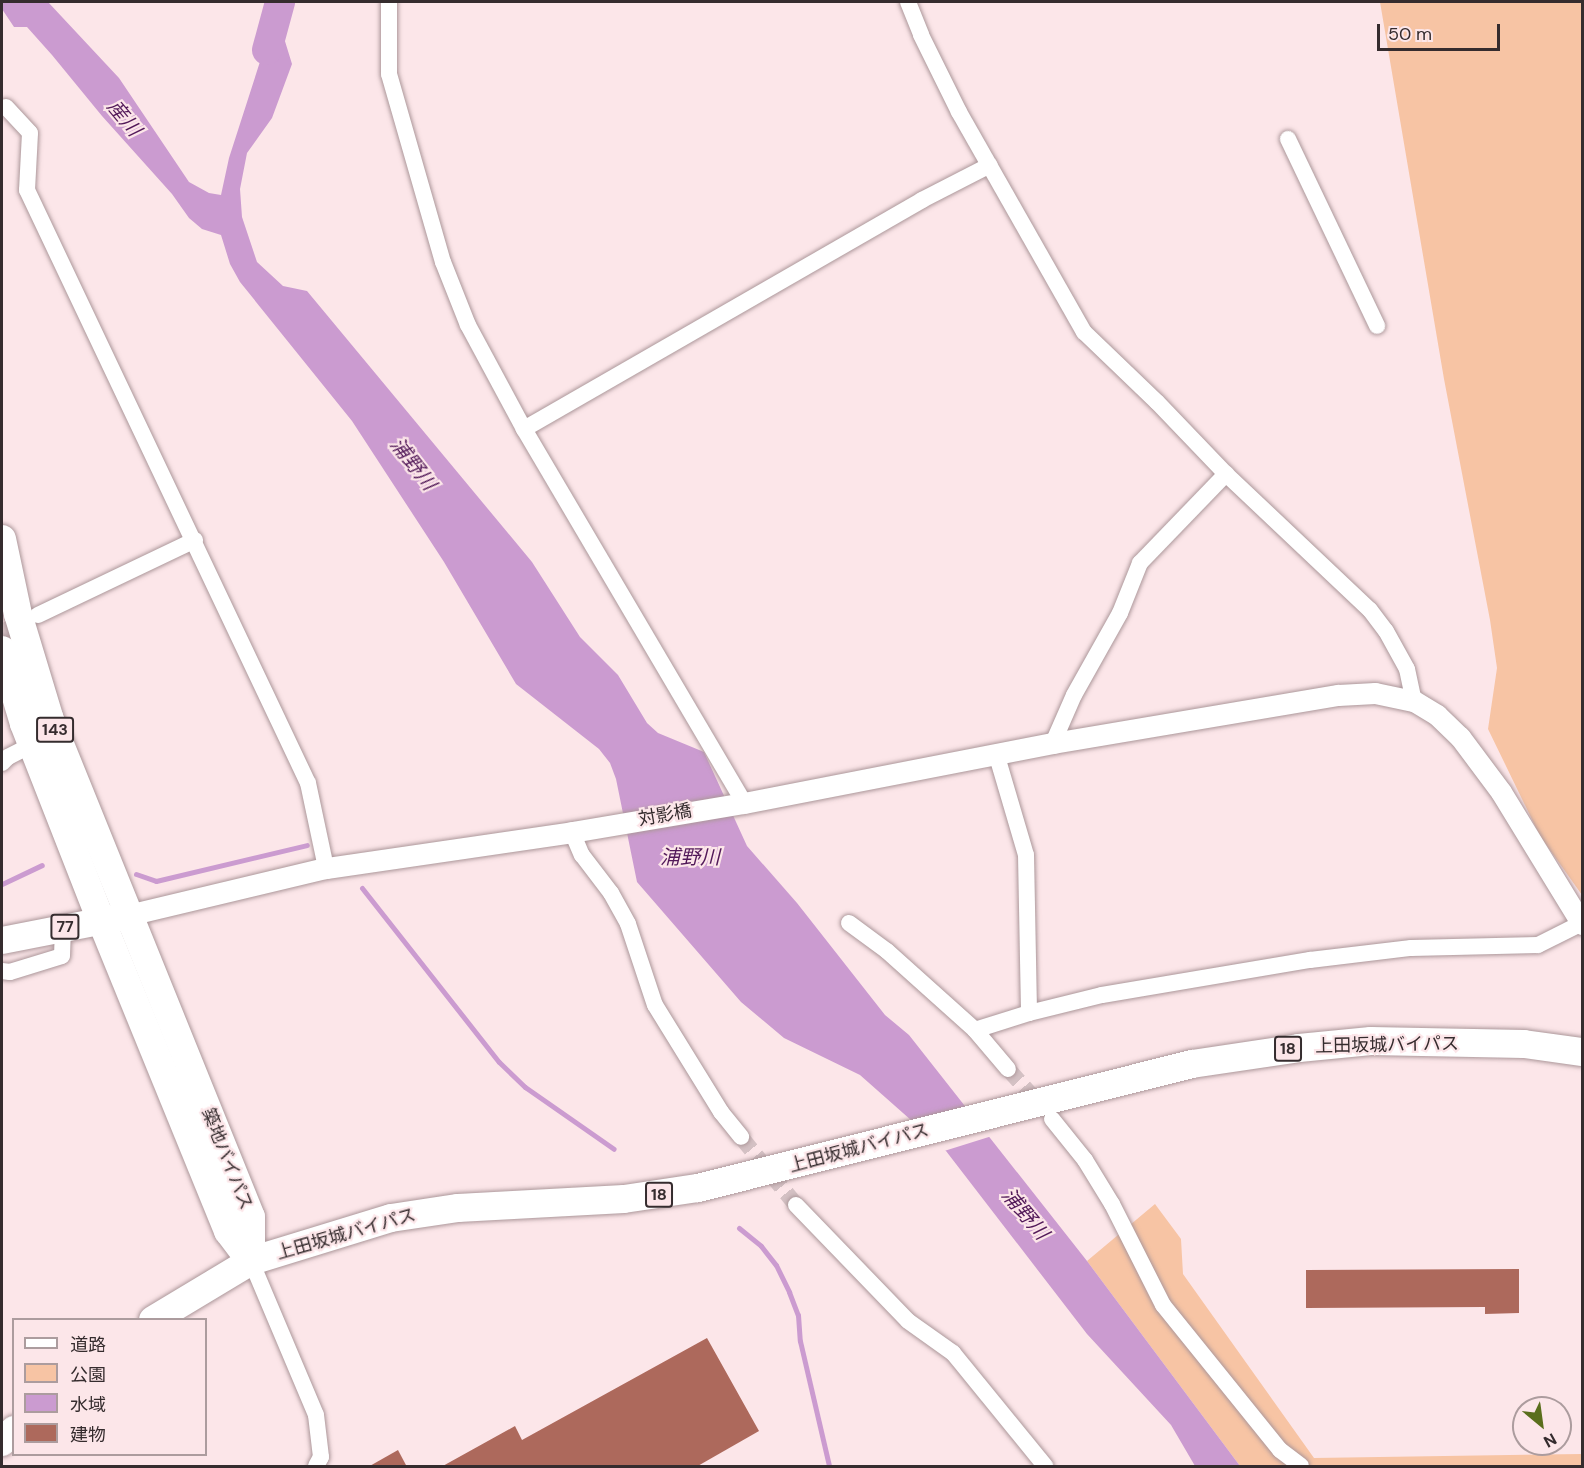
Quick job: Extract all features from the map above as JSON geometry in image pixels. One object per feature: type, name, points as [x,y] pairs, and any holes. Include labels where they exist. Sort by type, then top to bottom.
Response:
[{"type":"highway","name":"築地バイパス","points":[[2,539],[18,614],[114,918]]},
{"type":"highway","name":"築地バイパス","points":[[2,650],[32,745],[251,1216],[251,1261]]},
{"type":"highway","name":"上田坂城バイパス","points":[[156,1318],[251,1261],[365,1225],[423,1212],[664,1194],[809,1161],[999,1111],[1192,1065],[1299,1047],[1371,1041],[1524,1044],[1582,1052]]},
{"type":"main road","name":"77","points":[[2,940],[114,918]]},
{"type":"street","points":[[389,2],[389,74],[443,262],[468,325],[524,429],[739,803]]},
{"type":"street","points":[[908,2],[921,35],[959,112],[1084,332],[1157,402],[1226,474],[1370,610],[1386,632],[1407,669],[1414,701],[1437,715],[1480,761],[1582,924],[1538,945],[1411,948],[1310,960],[1102,995],[1029,1013],[975,1030]]},
{"type":"street","points":[[6,108],[30,133],[27,190],[195,540],[308,783],[326,868]]},
{"type":"street","points":[[1288,138],[1377,326]]},
{"type":"street","points":[[524,429],[922,200],[990,165]]},
{"type":"street","points":[[1053,742],[1074,694],[1120,613],[1140,563],[1226,474]]},
{"type":"street","points":[[38,615],[195,540]]},
{"type":"street","name":"対影橋","points":[[114,918],[326,868],[572,832],[739,803],[1053,742],[1338,695],[1376,693],[1414,701]]},
{"type":"street","points":[[2,763],[8,757],[32,745]]},
{"type":"street","points":[[996,753],[1026,855],[1029,1013]]},
{"type":"street","points":[[572,832],[582,855],[611,893],[628,924],[655,1005],[721,1112],[741,1137]]},
{"type":"street","points":[[849,923],[887,951],[975,1030],[1008,1069]]},
{"type":"street","points":[[2,971],[10,972],[62,956],[63,928]]},
{"type":"street","points":[[1052,1119],[1085,1160],[1112,1204],[1163,1305],[1280,1450],[1301,1467]]},
{"type":"street","points":[[796,1205],[908,1322],[953,1353],[1045,1467]]},
{"type":"street","points":[[251,1261],[315,1415],[321,1457],[316,1467]]},
{"type":"green space","points":[[1380,2],[1582,2],[1582,895],[1540,836],[1488,729],[1497,668],[1490,620],[1444,379]]},
{"type":"green space","points":[[1155,1204],[1181,1239],[1183,1274],[1314,1458],[1572,1456],[1572,1454],[1582,1454],[1582,1466],[1240,1466],[1087,1261]]},
{"type":"water","name":"浦野川","points":[[2,2],[48,2],[119,78],[189,182],[209,193],[221,195],[229,158],[276,12],[292,64],[272,118],[247,153],[240,189],[242,217],[257,262],[283,286],[307,291],[532,562],[580,637],[618,675],[647,723],[658,733],[704,752],[747,846],[797,903],[885,1015],[909,1035],[1087,1261],[1240,1466],[1195,1466],[1171,1425],[1087,1334],[946,1151],[860,1075],[784,1038],[741,1002],[637,882],[616,779],[610,763],[599,749],[516,684],[444,562],[352,421],[240,282],[230,264],[221,235],[202,229],[189,218],[172,194],[27,27],[14,27],[2,9]]},
{"type":"pier","points":[[969,1107],[992,1136],[941,1152],[909,1122]]},
{"type":"building","points":[[1519,1269],[1519,1313],[1485,1314],[1485,1307],[1306,1308],[1306,1270]]},
{"type":"building","points":[[707,1338],[759,1431],[696,1467],[441,1467],[515,1426],[522,1440]]},
{"type":"building","points":[[398,1450],[407,1467],[368,1467]]},
{"type":"waterway","name":"浦野川","points":[[267,50],[280,2]]},
{"type":"waterway","points":[[136,874],[156,881],[307,845]]},
{"type":"waterway","points":[[2,884],[42,865]]},
{"type":"waterway","points":[[362,888],[499,1062],[525,1087],[614,1149]]},
{"type":"waterway","points":[[739,1228],[761,1246],[776,1265],[798,1315],[800,1341],[829,1466]]},
{"type":"tunnel","points":[[2,632],[26,621]]},
{"type":"tunnel","points":[[1008,1069],[1042,1107]]},
{"type":"tunnel","points":[[741,1137],[796,1205]]},
{"type":"water label","name":"産川","points":[[124,118]]}]
